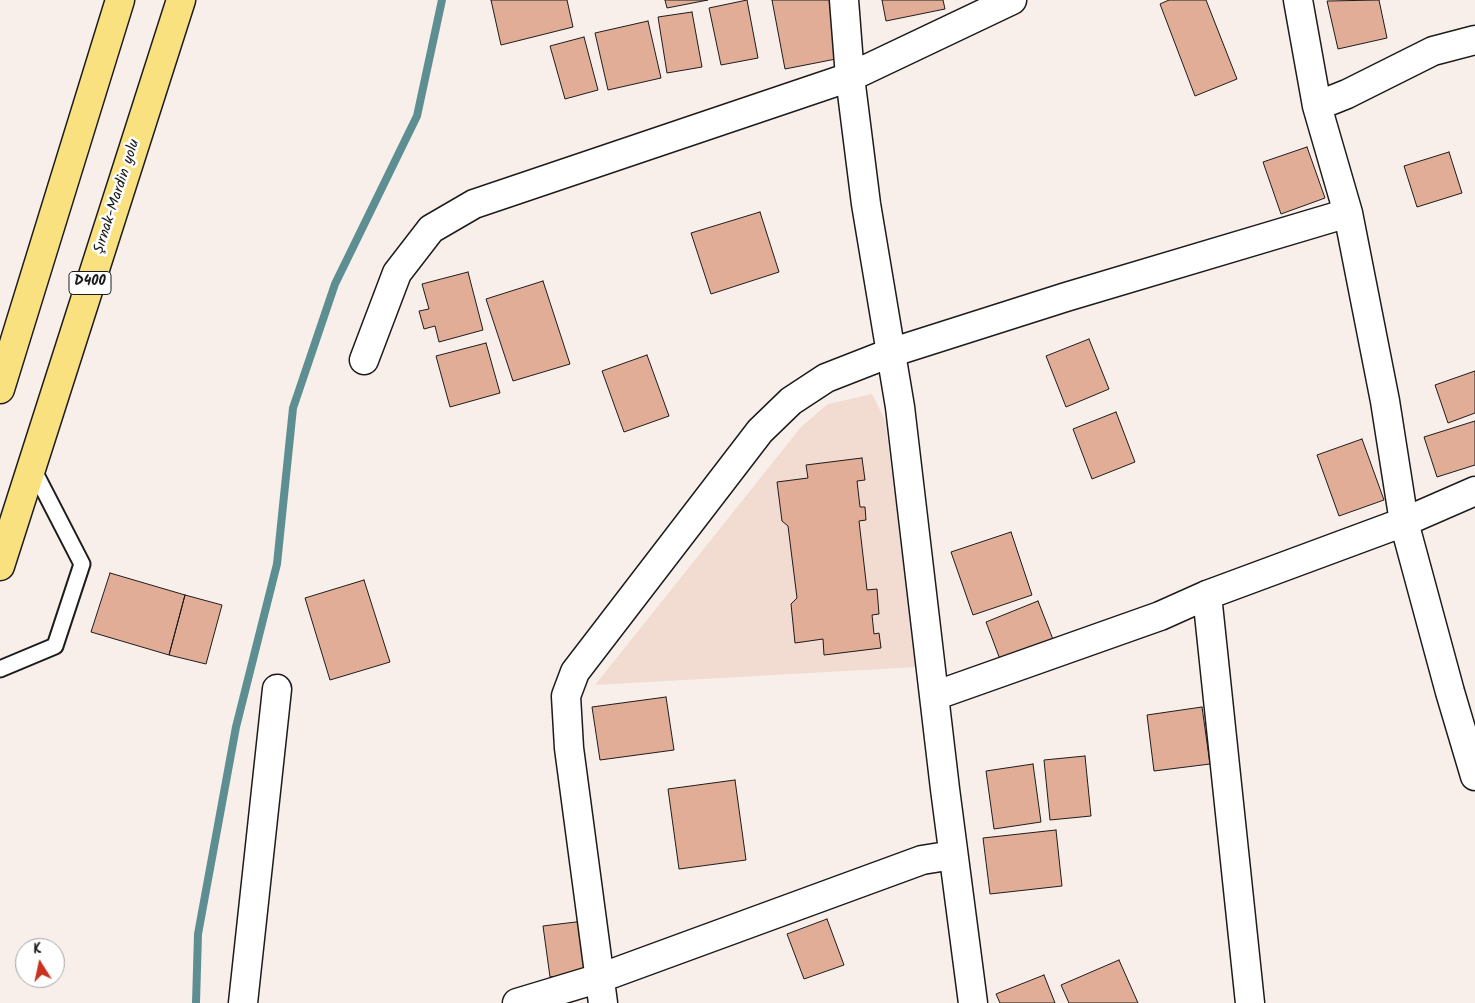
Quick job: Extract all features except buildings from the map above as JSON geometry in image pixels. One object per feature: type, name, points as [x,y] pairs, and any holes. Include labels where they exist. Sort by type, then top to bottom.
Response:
[{"type":"highway","points":[[0,389],[120,0]]},
{"type":"highway","name":"Şırnak-Mardin yolu","points":[[0,566],[181,0]]},
{"type":"street","points":[[844,0],[850,77],[866,204],[900,407],[953,855],[973,1003]]},
{"type":"street","points":[[364,360],[397,272],[432,229],[474,204],[850,77],[1012,0]]},
{"type":"street","points":[[1298,0],[1317,106],[1348,213],[1385,401],[1404,522],[1475,776]]},
{"type":"street","points":[[1317,106],[1347,94],[1433,51],[1475,40]]},
{"type":"street","points":[[602,991],[568,748],[566,696],[575,672],[760,431],[791,401],[826,378],[890,353],[1066,297],[1348,213]]},
{"type":"street","points":[[934,696],[1160,616],[1207,595],[1404,522],[1475,491]]},
{"type":"street","points":[[1207,595],[1250,1003]]},
{"type":"street","points":[[243,1003],[277,689]]},
{"type":"street","points":[[517,1003],[602,991],[922,860],[953,855]]},
{"type":"lane","points":[[0,669],[55,646],[82,564],[32,468]]},
{"type":"shaded area","points":[[872,394],[885,420],[917,667],[595,685],[801,427],[828,404]]},
{"type":"waterway","points":[[196,1003],[198,934],[236,727],[277,564],[293,408],[335,284],[417,116],[442,0]]}]
